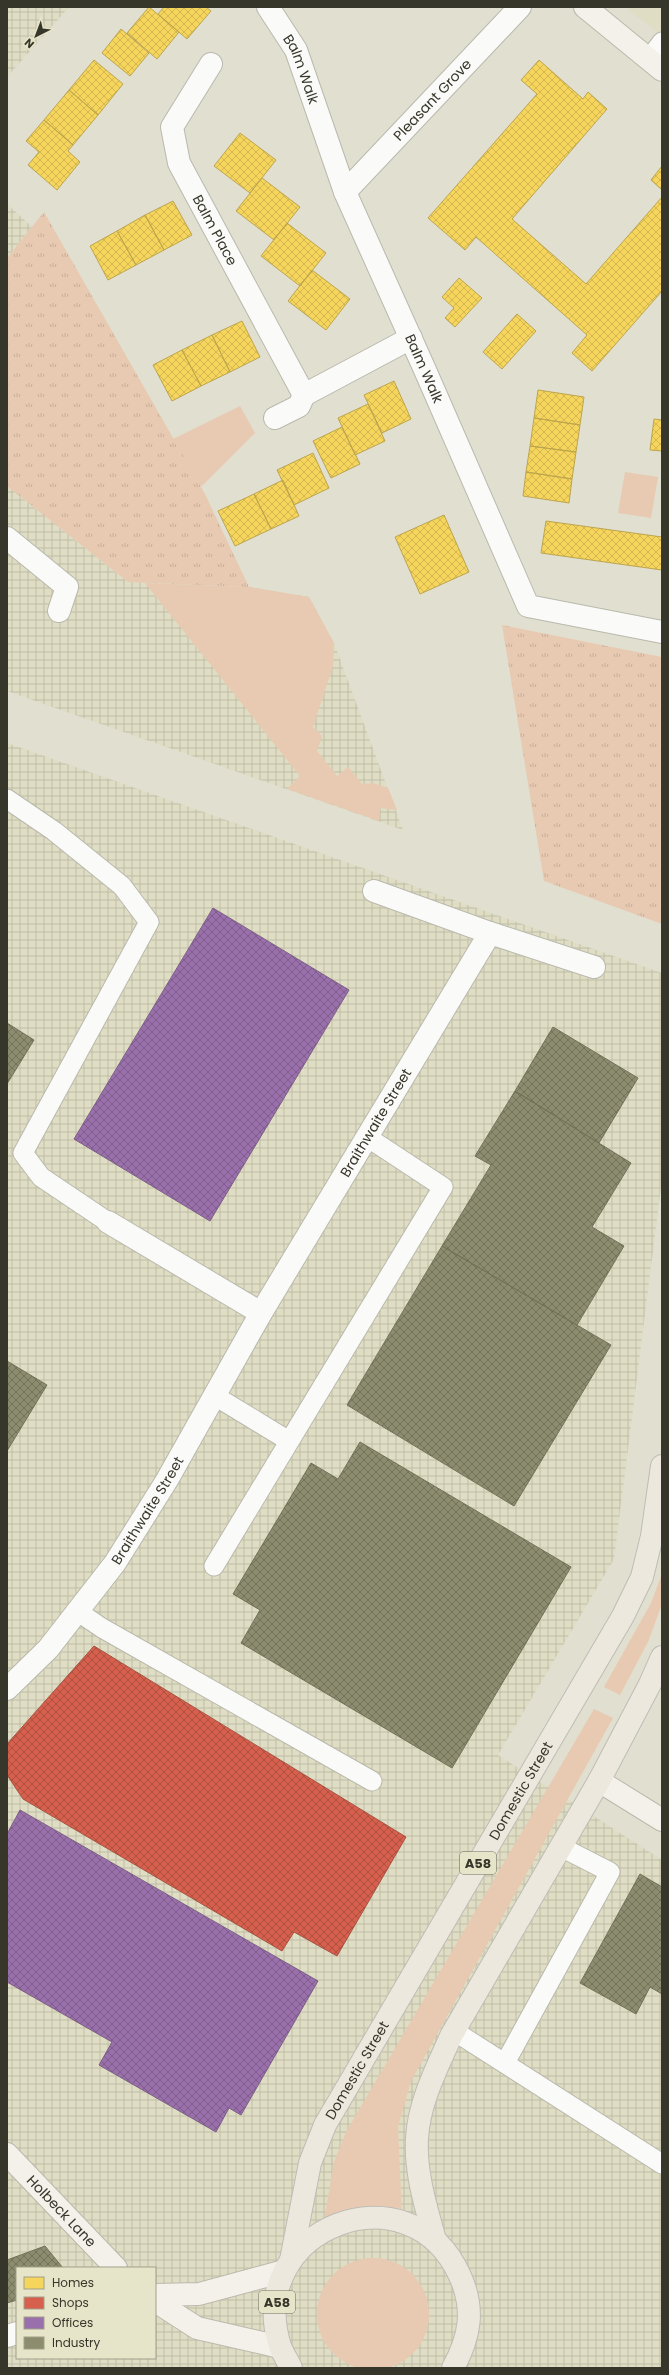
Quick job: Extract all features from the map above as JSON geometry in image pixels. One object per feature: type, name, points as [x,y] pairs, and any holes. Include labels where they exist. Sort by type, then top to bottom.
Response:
[{"type":"main road","name":"Domestic Street","points":[[288,2265],[310,2163],[325,2125],[623,1616],[642,1577],[652,1536],[662,1466]]},
{"type":"main road","points":[[435,2240],[420,2184],[417,2137],[425,2097],[454,2031],[599,1781],[650,1684],[662,1657]]},
{"type":"main road","points":[[288,2265],[313,2237],[343,2221],[375,2217],[407,2223],[435,2240],[454,2262],[466,2289],[470,2319],[464,2348],[453,2368]]},
{"type":"main road","name":"A58","points":[[288,2265],[279,2287],[275,2317],[280,2347],[292,2368]]},
{"type":"street","name":"Balm Walk","points":[[268,7],[296,50],[345,192],[411,338],[528,606],[662,632]]},
{"type":"street","name":"Pleasant Grove","points":[[345,192],[520,7]]},
{"type":"street","points":[[585,7],[655,64]]},
{"type":"street","name":"Balm Place","points":[[211,64],[172,127],[179,163],[304,395]]},
{"type":"street","points":[[275,418],[299,406],[304,395],[411,338]]},
{"type":"street","points":[[7,538],[67,587],[59,612]]},
{"type":"street","points":[[374,891],[490,933],[594,967]]},
{"type":"street","name":"Braithwaite Street","points":[[7,1689],[48,1649],[115,1563],[167,1480],[261,1313],[490,933]]},
{"type":"street","points":[[108,1222],[261,1313]]},
{"type":"street","points":[[599,1781],[662,1820]]},
{"type":"street","name":"Holbeck Lane","points":[[7,2154],[115,2267]]},
{"type":"street","points":[[156,2295],[199,2294],[288,2265]]},
{"type":"street","points":[[156,2302],[197,2328],[280,2347]]},
{"type":"lane","points":[[655,64],[662,42]]},
{"type":"lane","points":[[7,800],[54,831],[122,886],[149,922],[23,1153],[41,1177],[108,1222]]},
{"type":"lane","points":[[214,1566],[443,1187],[367,1137]]},
{"type":"lane","points":[[214,1396],[289,1441]]},
{"type":"lane","points":[[77,1611],[102,1628],[372,1781]]},
{"type":"lane","points":[[505,2063],[610,1872],[561,1847]]},
{"type":"lane","points":[[454,2031],[662,2164]]},
{"type":"shaded area","points":[[7,7],[69,7],[7,77]]},
{"type":"shaded area","points":[[626,7],[662,7],[662,35],[632,13]]},
{"type":"shaded area","points":[[7,204],[32,227],[7,258]]},
{"type":"shaded area","points":[[7,486],[128,582],[249,587],[309,597],[334,643],[403,830],[7,691]]},
{"type":"shaded area","points":[[7,743],[662,973],[662,1179],[614,1559],[498,1755],[662,1860],[662,2368],[7,2368]]},
{"type":"green space","points":[[44,212],[205,494],[249,587],[128,582],[7,486],[7,258]]},
{"type":"green space","points":[[240,406],[255,433],[201,487],[173,439]]},
{"type":"green space","points":[[625,472],[658,477],[651,518],[618,513]]},
{"type":"green space","points":[[145,583],[249,587],[309,597],[334,643],[333,666],[313,727],[322,736],[317,751],[337,776],[348,767],[362,784],[373,783],[388,788],[397,810],[380,808],[379,821],[287,789],[300,776]]},
{"type":"green space","points":[[502,625],[662,657],[662,924],[544,881]]},
{"type":"green space","points":[[662,1574],[661,1607],[648,1642],[620,1695],[604,1687],[651,1603]]},
{"type":"green space","points":[[594,1709],[613,1718],[411,2081],[398,2127],[402,2218],[324,2220],[334,2162],[346,2132]]},
{"type":"green space","points":[[373,2258],[394,2262],[412,2275],[425,2293],[429,2314],[425,2335],[412,2353],[394,2366],[373,2370],[352,2366],[334,2353],[321,2335],[317,2314],[321,2293],[334,2275],[352,2262]]},
{"type":"building: Homes","points":[[149,7],[179,32],[157,59],[127,33]]},
{"type":"building: Homes","points":[[164,7],[206,7],[211,11],[187,39],[158,14]]},
{"type":"building: Homes","points":[[121,29],[149,53],[130,76],[102,53]]},
{"type":"building: Homes","points":[[94,60],[123,84],[98,115],[69,90]]},
{"type":"building: Homes","points":[[539,60],[583,99],[588,92],[607,109],[512,219],[586,284],[662,197],[662,291],[592,371],[572,353],[587,335],[476,237],[465,250],[428,218],[537,94],[521,80]]},
{"type":"building: Homes","points":[[69,90],[98,115],[73,145],[44,120]]},
{"type":"building: Homes","points":[[44,120],[73,145],[68,151],[80,162],[57,190],[28,165],[39,152],[26,141]]},
{"type":"building: Homes","points":[[240,133],[276,160],[250,193],[214,166]]},
{"type":"building: Homes","points":[[662,166],[662,190],[651,180]]},
{"type":"building: Homes","points":[[262,178],[300,207],[274,240],[236,211]]},
{"type":"building: Homes","points":[[173,201],[192,235],[164,250],[145,215]]},
{"type":"building: Homes","points":[[145,215],[164,250],[136,265],[117,231]]},
{"type":"building: Homes","points":[[287,223],[326,253],[300,286],[261,256]]},
{"type":"building: Homes","points":[[117,231],[136,265],[108,280],[90,246]]},
{"type":"building: Homes","points":[[312,270],[350,299],[326,330],[288,301]]},
{"type":"building: Homes","points":[[459,278],[482,298],[455,327],[445,318],[454,308],[442,297]]},
{"type":"building: Homes","points":[[517,314],[536,331],[502,369],[483,352]]},
{"type":"building: Homes","points":[[242,321],[260,357],[230,372],[212,335]]},
{"type":"building: Homes","points":[[212,335],[230,372],[201,386],[182,350]]},
{"type":"building: Homes","points":[[182,350],[201,386],[172,401],[153,365]]},
{"type":"building: Homes","points":[[394,381],[411,419],[382,433],[364,395]]},
{"type":"building: Homes","points":[[538,390],[584,397],[580,425],[534,418]]},
{"type":"building: Homes","points":[[368,404],[385,441],[355,455],[338,418]]},
{"type":"building: Homes","points":[[534,418],[580,425],[576,452],[530,446]]},
{"type":"building: Homes","points":[[654,419],[662,420],[662,451],[650,450]]},
{"type":"building: Homes","points":[[342,427],[360,464],[331,478],[313,441]]},
{"type":"building: Homes","points":[[530,446],[576,452],[572,479],[526,472]]},
{"type":"building: Homes","points":[[313,453],[329,488],[294,505],[277,470]]},
{"type":"building: Homes","points":[[526,472],[572,479],[569,503],[523,496]]},
{"type":"building: Homes","points":[[283,480],[299,516],[271,529],[254,494]]},
{"type":"building: Homes","points":[[254,494],[271,529],[235,546],[218,511]]},
{"type":"building: Homes","points":[[444,515],[469,572],[420,594],[395,537]]},
{"type":"building: Homes","points":[[546,521],[662,537],[662,570],[541,553]]},
{"type":"building: Shops","points":[[94,1646],[406,1837],[337,1956],[294,1932],[282,1951],[23,1799],[7,1775],[7,1744]]},
{"type":"building: Offices","points":[[213,908],[349,990],[210,1221],[74,1139]]},
{"type":"building: Offices","points":[[20,1810],[318,1981],[241,2115],[229,2108],[216,2132],[99,2065],[112,2042],[7,1982],[7,1834]]},
{"type":"building: Industry","points":[[7,1023],[34,1040],[7,1084]]},
{"type":"building: Industry","points":[[553,1027],[638,1078],[599,1143],[515,1091]]},
{"type":"building: Industry","points":[[515,1091],[631,1163],[592,1227],[624,1246],[577,1325],[442,1246],[491,1165],[475,1156]]},
{"type":"building: Industry","points":[[442,1246],[611,1345],[514,1506],[347,1405]]},
{"type":"building: Industry","points":[[7,1361],[47,1385],[7,1451]]},
{"type":"building: Industry","points":[[360,1442],[571,1567],[452,1768],[241,1643],[260,1610],[233,1594],[311,1463],[338,1479]]},
{"type":"building: Industry","points":[[640,1874],[662,1887],[662,1994],[650,1987],[636,2014],[580,1983]]},
{"type":"building: Industry","points":[[45,2246],[62,2267],[16,2267],[16,2300],[7,2303],[7,2260]]}]
